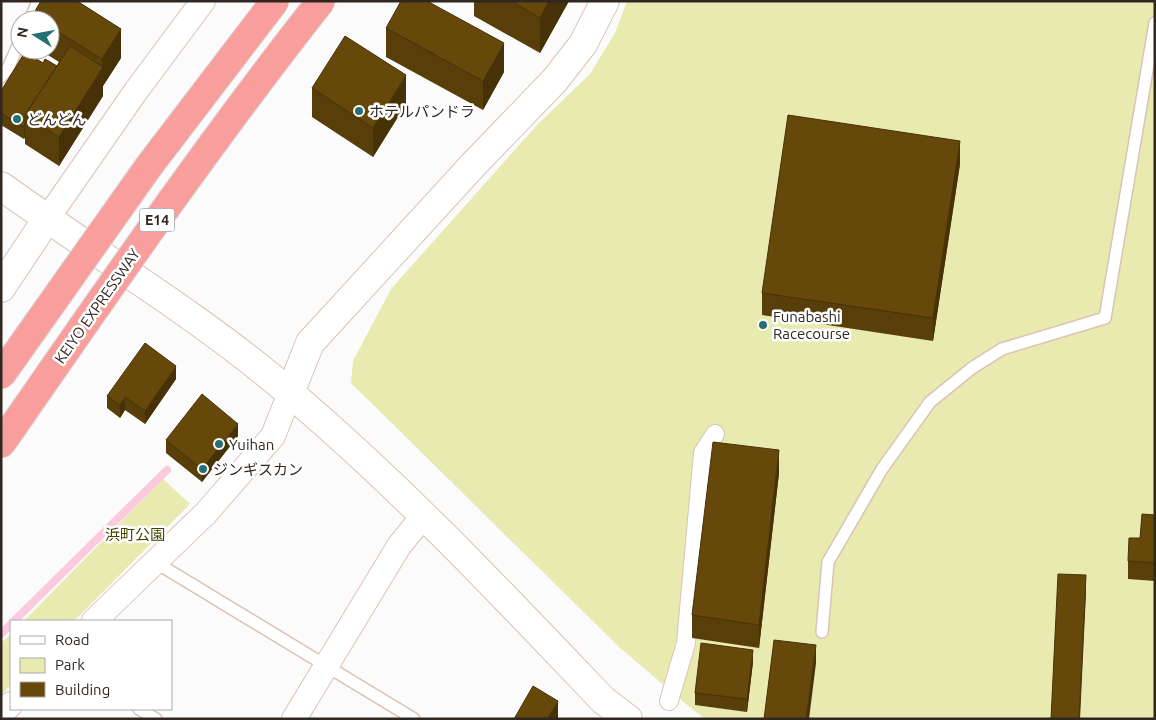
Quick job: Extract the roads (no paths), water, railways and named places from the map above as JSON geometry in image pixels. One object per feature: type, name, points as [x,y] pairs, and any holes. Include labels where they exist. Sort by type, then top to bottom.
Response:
[{"type":"highway","name":"E14","points":[[1,375],[148,166],[275,1]]},
{"type":"highway","name":"KEIYO EXPRESSWAY","points":[[1,444],[178,189],[321,1]]},
{"type":"street","points":[[1,288],[136,91],[204,1]]},
{"type":"street","points":[[95,620],[206,513],[274,436],[310,343],[474,164],[555,80],[583,44],[605,1]]},
{"type":"street","points":[[1,186],[242,354],[290,393],[424,515],[598,709],[628,719]]},
{"type":"street","points":[[669,701],[686,643],[703,453],[715,434]]},
{"type":"street","points":[[294,719],[399,546],[424,515]]},
{"type":"street","points":[[1,714],[10,705]]},
{"type":"lane","points":[[822,632],[828,562],[882,469],[930,402],[972,368],[1002,349],[1105,318],[1155,23]]},
{"type":"lane","points":[[1,77],[12,60]]},
{"type":"lane","points":[[155,562],[414,719]]},
{"type":"lane","points":[[141,710],[156,719]]},
{"type":"waterway","points":[[15,620],[167,470]]},
{"type":"waterway","points":[[1,634],[10,625]]},
{"type":"place","name":"ホテルパンドラ","points":[[359,111]]},
{"type":"place","name":"どんどん","points":[[17,119]]},
{"type":"place","name":"Funabashi Racecourse","points":[[763,325]]},
{"type":"place","name":"Yuihan","points":[[219,444]]},
{"type":"place","name":"ジンギスカン","points":[[203,469]]},
{"type":"park label","name":"浜町公園","points":[[135,534]]}]
